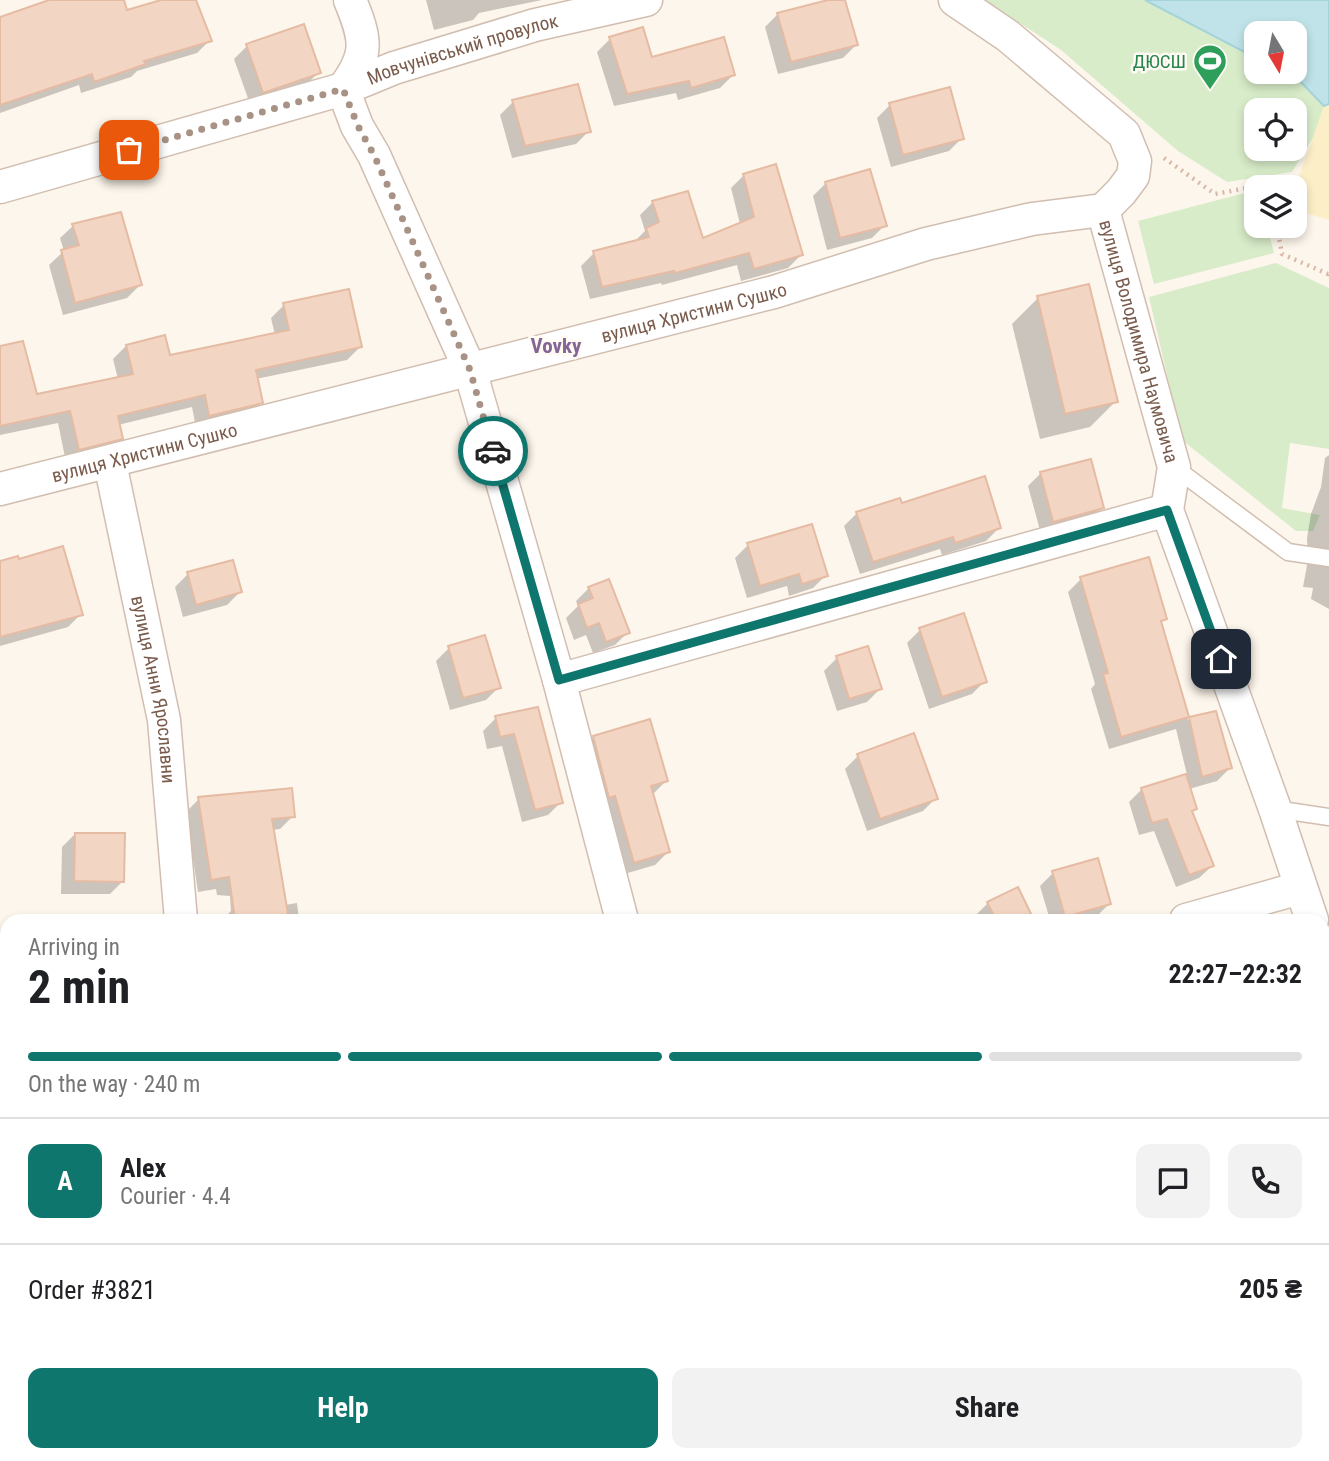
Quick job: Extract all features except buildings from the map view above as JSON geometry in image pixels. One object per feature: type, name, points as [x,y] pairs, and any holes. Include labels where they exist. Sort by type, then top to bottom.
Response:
[{"type":"street","points":[[350,0],[365,45],[358,70],[343,89],[470,370],[559,680],[620,914]]},
{"type":"street","name":"Мовчунівський провулок","points":[[0,187],[343,89],[394,68],[535,25],[646,0]]},
{"type":"street","points":[[955,0],[1008,36],[1125,134]]},
{"type":"street","name":"вулиця Володимира Наумовича","points":[[1125,134],[1135,161],[1133,176],[1103,210],[1174,467],[1167,510],[1275,808],[1310,914]]},
{"type":"street","name":"вулиця Христини Сушко","points":[[0,489],[774,292],[926,244],[1032,219],[1103,210]]},
{"type":"street","name":"вулиця Анни Ярославни","points":[[110,463],[164,720],[180,914]]},
{"type":"street","points":[[559,680],[1167,510]]},
{"type":"street","points":[[1207,914],[1300,888]]},
{"type":"lane","points":[[1174,467],[1289,552],[1329,558]]},
{"type":"lane","points":[[1275,808],[1329,817]]},
{"type":"path","points":[[1125,134],[1153,150],[1215,194],[1244,189]]},
{"type":"path","points":[[1279,238],[1282,254],[1328,273]]},
{"type":"green space","name":"ДЮСШ","points":[[985,0],[1145,0],[1244,52],[1244,84],[1303,84],[1324,106],[1314,136],[1307,147],[1307,98],[1244,98],[1244,161],[1299,161],[1292,172],[1244,175],[1244,179],[1227,182],[1178,151],[1061,50]]},
{"type":"green space","points":[[1244,193],[1244,238],[1270,238],[1274,253],[1154,284],[1138,221]]},
{"type":"green space","points":[[1276,263],[1329,288],[1329,449],[1290,443],[1282,508],[1320,515],[1313,531],[1296,531],[1182,440],[1149,297]]},
{"type":"sand","points":[[1329,104],[1329,220],[1307,213],[1307,175],[1300,175],[1305,161],[1307,161],[1324,106]]},
{"type":"water","points":[[1145,0],[1329,0],[1329,104],[1324,106],[1303,84],[1307,84],[1307,21],[1244,21],[1244,52]]},
{"type":"way so far","points":[[129,150],[343,89],[470,370],[493,451]]},
{"type":"place","name":"ДЮСШ","points":[[1210,91]]},
{"type":"district","name":"Vovky","points":[[556,346]]},
{"type":"route","points":[[493,451],[559,680],[1167,510],[1221,659]]}]
